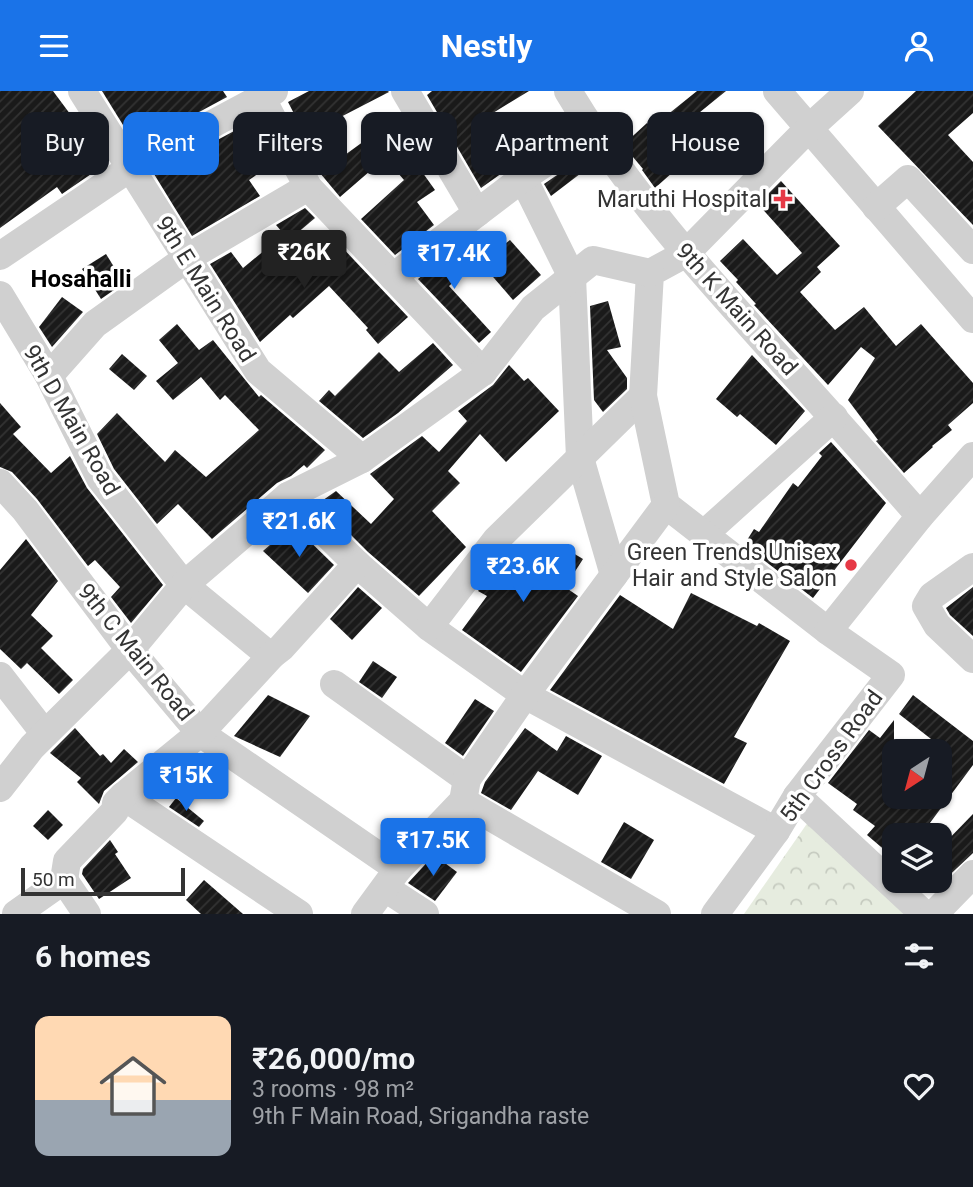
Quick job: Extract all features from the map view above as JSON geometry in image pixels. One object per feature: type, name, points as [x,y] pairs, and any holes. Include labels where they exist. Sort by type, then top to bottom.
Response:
[{"type":"street","name":"9th E Main Road","points":[[82,91],[123,157]]},
{"type":"street","points":[[405,91],[477,213]]},
{"type":"street","name":"9th K Main Road","points":[[568,91],[581,112]]},
{"type":"street","points":[[777,91],[876,207],[968,303]]},
{"type":"street","points":[[0,788],[45,734],[130,650],[184,585],[288,496],[362,459],[483,372],[533,308],[593,260],[650,273],[685,254],[808,129],[850,91]]},
{"type":"street","points":[[219,119],[265,93],[308,187],[483,372]]},
{"type":"street","points":[[0,255],[123,173]]},
{"type":"street","name":"9th E Main Road","points":[[134,175],[258,371],[362,459]]},
{"type":"street","points":[[393,278],[529,175]]},
{"type":"street","name":"9th K Main Road","points":[[625,175],[685,254],[920,516]]},
{"type":"street","points":[[523,179],[572,277],[580,458],[614,575]]},
{"type":"street","points":[[876,207],[908,179],[973,250]]},
{"type":"street","points":[[49,376],[95,324],[187,258],[308,187]]},
{"type":"street","points":[[650,273],[643,396],[666,505],[828,631],[920,516],[973,456]]},
{"type":"street","name":"9th D Main Road","points":[[0,295],[49,376],[100,478],[184,585],[272,655]]},
{"type":"street","points":[[429,627],[496,540],[643,396]]},
{"type":"street","points":[[704,534],[834,417]]},
{"type":"street","name":"9th C Main Road","points":[[0,483],[25,510],[130,650],[200,733],[392,879],[425,914]]},
{"type":"street","points":[[288,496],[357,564],[429,627],[525,695],[776,831]]},
{"type":"street","points":[[365,914],[465,790],[525,695],[666,505]]},
{"type":"street","points":[[16,914],[64,880],[68,861],[116,811],[116,803],[200,733],[357,564]]},
{"type":"street","points":[[973,567],[932,596],[926,606],[937,625],[973,659]]},
{"type":"street","name":"5th Cross Road","points":[[715,914],[776,831],[797,796],[891,675],[828,631]]},
{"type":"street","points":[[0,676],[45,734]]},
{"type":"street","points":[[334,684],[465,790],[657,914]]},
{"type":"street","points":[[123,796],[299,914]]},
{"type":"street","points":[[797,796],[924,914]]},
{"type":"street","points":[[934,914],[973,874]]},
{"type":"street","points":[[64,880],[87,914]]},
{"type":"green space","points":[[813,815],[882,885],[882,893],[890,893],[911,914],[744,914]]},
{"type":"building","points":[[0,91],[53,91],[69,112],[21,112],[21,175],[90,175],[62,194],[57,187],[0,228]]},
{"type":"building","points":[[102,91],[223,91],[227,97],[199,112],[123,112],[123,125]]},
{"type":"building","points":[[309,91],[389,92],[347,114],[293,112],[288,102]]},
{"type":"building","points":[[432,91],[529,91],[495,112],[471,112],[471,171],[457,147],[457,112],[437,112],[427,95]]},
{"type":"building","points":[[697,91],[726,91],[700,112],[671,112]]},
{"type":"building","points":[[916,91],[973,91],[973,113],[948,135],[973,162],[973,225],[878,126]]},
{"type":"building","points":[[647,123],[647,175],[670,175],[655,188],[633,157],[633,136]]},
{"type":"building","points":[[233,132],[233,175],[256,175],[249,180],[260,196],[192,236],[155,175],[219,175],[219,139]]},
{"type":"building","points":[[361,143],[361,175],[365,175],[340,197],[322,175],[347,175],[347,153]]},
{"type":"building","points":[[400,175],[424,175],[435,190],[417,202],[434,225],[395,255],[361,219],[404,180]]},
{"type":"building","points":[[473,175],[499,175],[481,188]]},
{"type":"building","points":[[557,175],[579,175],[551,196],[544,184]]},
{"type":"building","points":[[781,181],[840,246],[817,267],[821,272],[800,292],[835,330],[864,307],[896,346],[921,324],[973,383],[973,403],[948,425],[952,430],[904,473],[876,441],[878,440],[848,400],[875,358],[861,347],[828,385],[754,305],[756,304],[736,282],[738,280],[720,261],[743,239],[777,275],[802,253],[758,204]]},
{"type":"building","points":[[305,208],[315,218],[289,240],[276,225]]},
{"type":"building","points":[[510,240],[541,275],[513,300],[481,263]]},
{"type":"building","points":[[276,241],[303,273],[337,242],[408,317],[378,344],[366,330],[368,328],[329,286],[293,318],[290,315],[260,342],[210,264],[231,252],[243,268]]},
{"type":"building","points":[[460,247],[475,263],[449,286],[491,332],[479,343],[418,279]]},
{"type":"building","points":[[106,254],[124,283],[101,299],[82,269]]},
{"type":"building","points":[[62,297],[83,312],[52,347],[39,327]]},
{"type":"building","points":[[608,301],[621,347],[607,350],[627,378],[627,389],[603,412],[594,400],[590,306]]},
{"type":"building","points":[[177,324],[199,350],[213,340],[259,397],[261,395],[325,450],[307,468],[304,465],[277,483],[212,539],[178,504],[157,524],[114,469],[97,434],[117,413],[165,462],[175,450],[206,477],[259,430],[225,395],[220,400],[201,377],[173,400],[156,381],[178,363],[159,340]]},
{"type":"building","points":[[433,343],[453,365],[398,413],[363,438],[319,401],[329,390],[335,396],[379,352],[399,372]]},
{"type":"building","points":[[122,354],[147,376],[134,390],[109,369]]},
{"type":"building","points":[[752,355],[805,411],[776,445],[740,414],[737,417],[716,399]]},
{"type":"building","points":[[509,365],[524,381],[528,378],[559,411],[506,462],[480,434],[448,471],[460,483],[432,511],[466,547],[419,596],[368,552],[319,503],[336,491],[371,524],[394,499],[370,474],[422,436],[439,452],[467,421],[458,411],[493,385]]},
{"type":"building","points":[[0,403],[21,427],[13,434],[51,473],[70,456],[87,488],[163,585],[131,623],[111,597],[120,587],[95,560],[88,566],[37,499],[12,472],[0,467]]},
{"type":"building","points":[[831,442],[886,503],[813,598],[744,545],[754,529],[759,532],[793,483],[798,487],[822,456],[819,453]]},
{"type":"building","points":[[293,525],[334,565],[308,593],[263,551]]},
{"type":"building","points":[[26,539],[58,581],[31,615],[53,636],[41,648],[73,680],[59,694],[27,663],[21,669],[0,649],[0,570]]},
{"type":"building","points":[[558,544],[583,559],[565,587],[578,596],[521,672],[462,630],[487,596],[478,591],[514,545],[545,566]]},
{"type":"building","points":[[358,587],[382,608],[352,640],[330,619]]},
{"type":"building","points":[[973,587],[973,636],[946,608]]},
{"type":"building","points":[[691,593],[757,626],[759,623],[790,641],[734,737],[747,743],[724,784],[550,690],[620,595],[673,629]]},
{"type":"building","points":[[373,661],[397,677],[382,698],[359,682]]},
{"type":"building","points":[[268,695],[310,716],[280,757],[234,736]]},
{"type":"building","points":[[913,695],[973,741],[973,765],[952,793],[952,739],[931,739],[899,714]]},
{"type":"building","points":[[475,699],[494,711],[463,756],[445,743]]},
{"type":"building","points":[[894,720],[894,739],[882,739],[882,809],[940,809],[930,823],[882,823],[882,848],[867,835],[875,826],[853,810],[857,804],[828,783],[869,730],[880,738]]},
{"type":"building","points":[[75,728],[100,756],[103,754],[111,763],[124,749],[138,762],[104,791],[99,804],[77,782],[81,778],[50,753]]},
{"type":"building","points":[[525,728],[557,751],[566,736],[602,756],[578,795],[538,771],[511,810],[481,793],[485,782]]},
{"type":"building","points":[[176,798],[204,821],[199,827],[169,807]]},
{"type":"building","points":[[48,810],[63,825],[48,840],[33,826]]},
{"type":"building","points":[[973,814],[973,853],[952,873],[952,836]]},
{"type":"building","points":[[624,822],[654,840],[631,879],[601,862]]},
{"type":"building","points":[[110,840],[118,852],[115,854],[131,878],[99,899],[82,874],[83,869]]},
{"type":"building","points":[[434,855],[457,872],[435,901],[408,883]]},
{"type":"building","points":[[204,880],[243,914],[201,914],[186,900]]},
{"type":"place","name":"Maruthi Hospital","points":[[783,199]]},
{"type":"place","name":"Green Trends Unisex Hair and Style Salon","points":[[851,565]]},
{"type":"district","name":"Hosahalli","points":[[81,279]]}]
